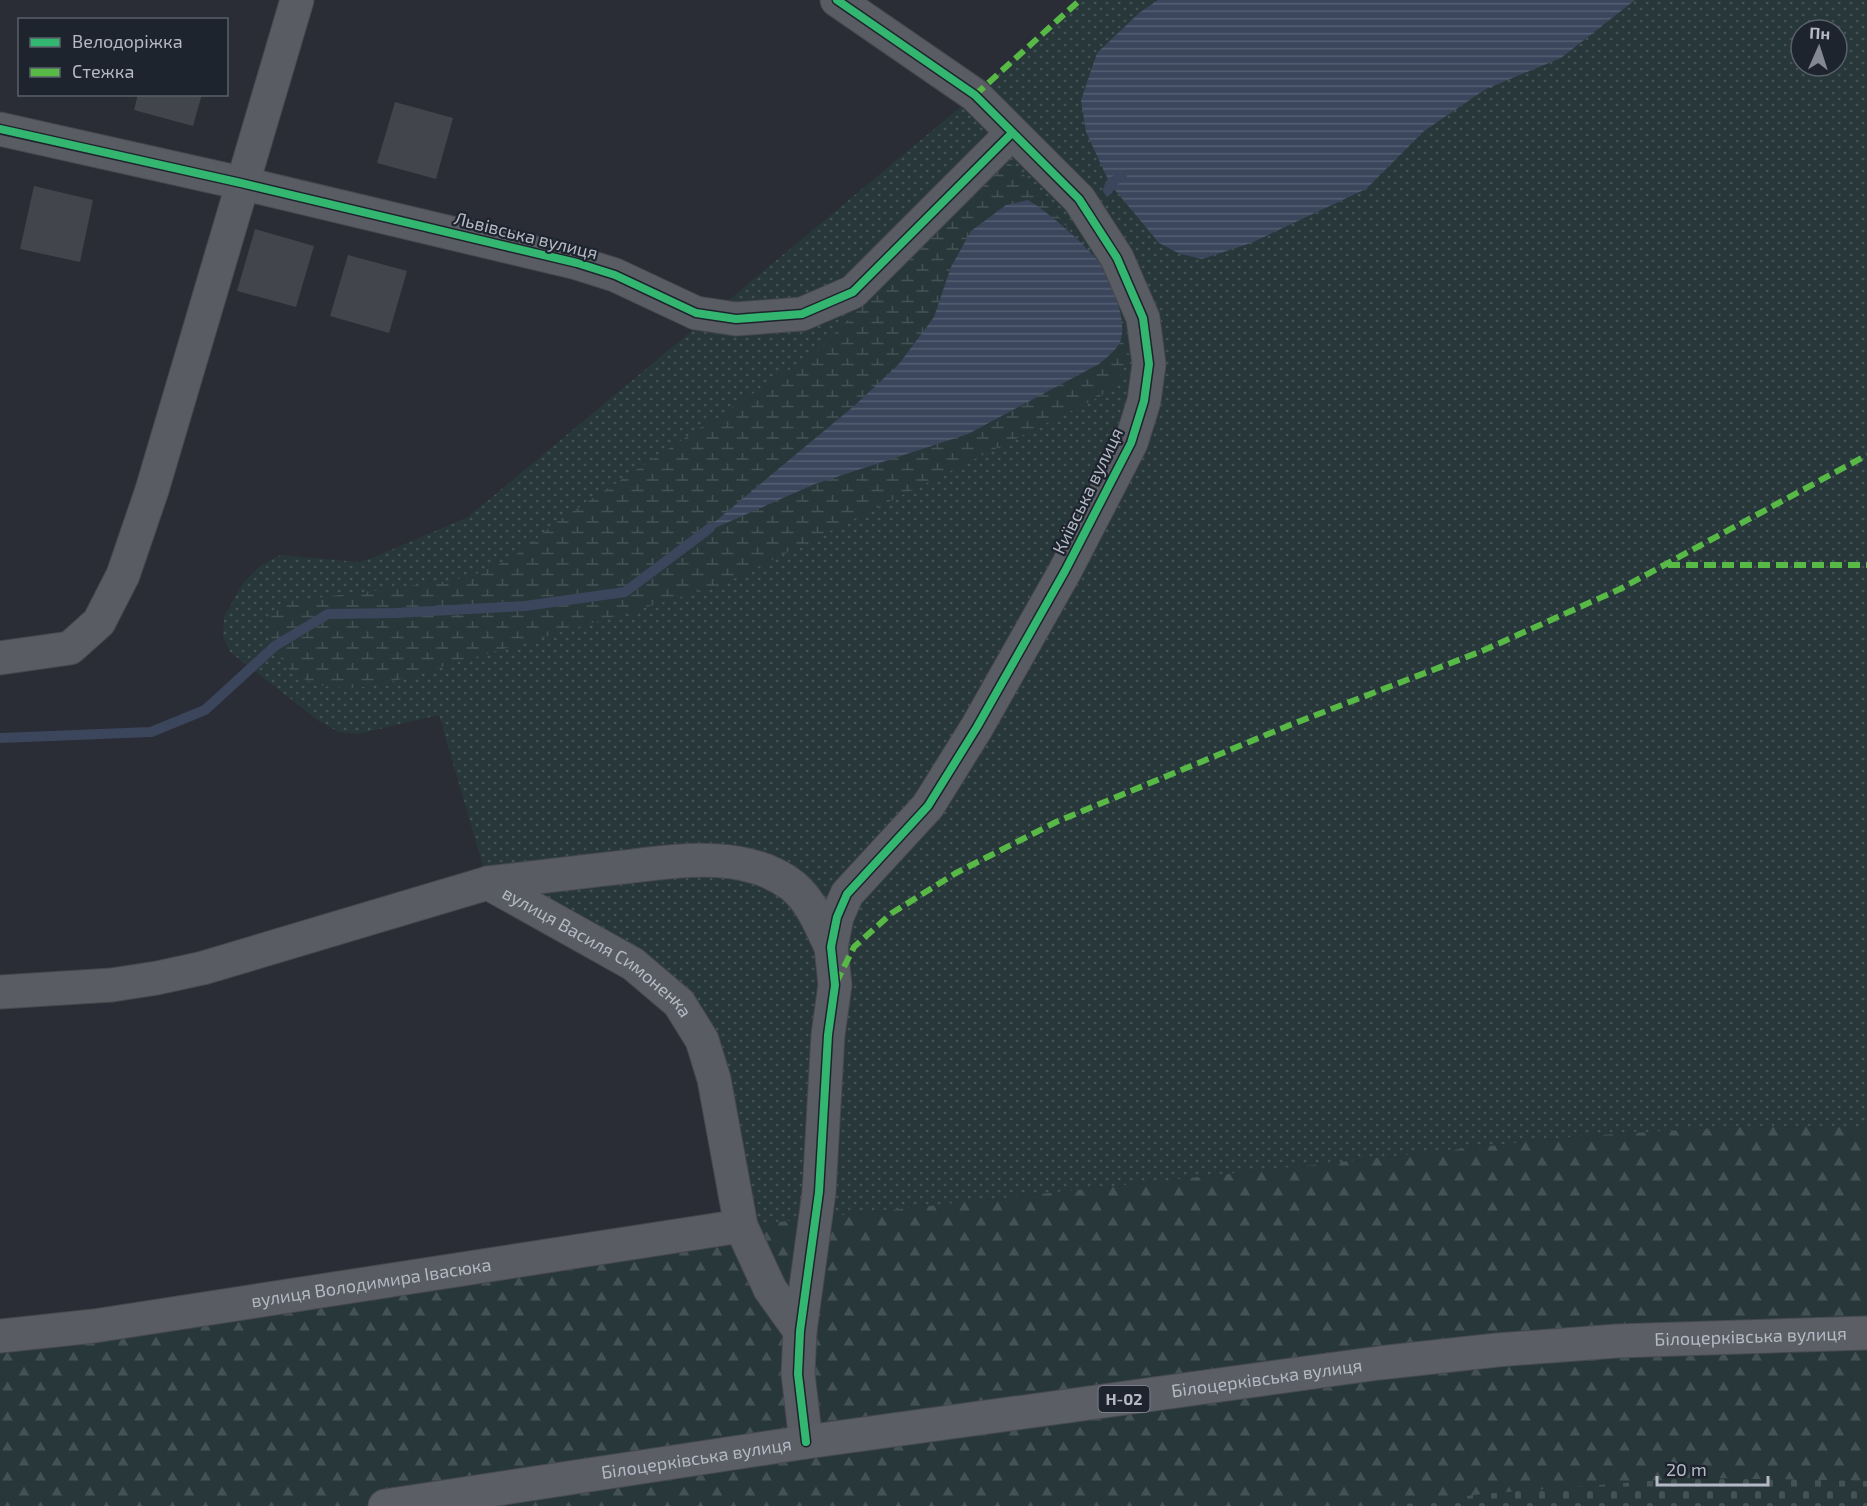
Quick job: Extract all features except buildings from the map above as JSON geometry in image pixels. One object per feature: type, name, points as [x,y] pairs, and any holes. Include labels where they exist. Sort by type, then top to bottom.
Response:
[{"type":"main road","name":"Білоцерківська вулиця","points":[[386,1506],[806,1442],[1379,1363],[1497,1350],[1617,1341],[1867,1333]]},
{"type":"street","points":[[0,658],[70,648],[99,622],[123,575],[153,490],[241,183],[297,0]]},
{"type":"street","name":"Київська вулиця","points":[[806,1442],[798,1374],[800,1331],[819,1192],[828,1035],[835,985],[831,947],[837,917],[847,894],[928,806],[977,728],[1065,571],[1131,443],[1144,401],[1149,364],[1143,318],[1117,258],[1078,199],[975,95],[837,0]]},
{"type":"street","name":"Львівська вулиця","points":[[0,129],[241,183],[577,263],[615,275],[696,313],[736,319],[802,315],[853,292],[1012,133]]},
{"type":"street","points":[[488,883],[694,860],[731,861],[767,872],[792,886],[811,905],[831,947]]},
{"type":"street","name":"вулиця Василя Симоненка","points":[[0,992],[112,985],[203,968],[488,883],[633,964],[679,1003],[702,1040],[714,1079],[741,1226],[770,1289],[800,1331]]},
{"type":"street","name":"вулиця Володимира Івасюка","points":[[0,1336],[94,1326],[741,1226]]},
{"type":"green space","points":[[1080,0],[1867,0],[1867,1127],[1748,1126],[1583,1136],[741,1226],[679,1003],[488,883],[439,715],[358,734],[339,732],[319,721],[230,652],[223,637],[224,617],[243,583],[260,566],[280,555],[358,562],[468,517],[975,95]]},
{"type":"green space","points":[[1006,162],[1019,169],[1079,242],[1099,262],[1133,336],[1128,359],[1118,379],[1101,396],[734,579],[684,596],[378,685],[336,688],[322,685],[297,675],[283,663],[270,638],[267,622],[268,616],[285,602],[449,581],[471,576],[509,560],[558,521],[818,351],[992,170]]},
{"type":"green space","points":[[1748,1126],[1867,1127],[1867,1481],[1689,1478],[1406,1506],[0,1506],[0,1336],[741,1226],[1583,1136]]},
{"type":"green space","points":[[1689,1478],[1867,1481],[1867,1506],[1391,1506],[1482,1494]]},
{"type":"water","points":[[1158,0],[1635,0],[1561,58],[1486,89],[1424,131],[1366,189],[1251,243],[1202,259],[1180,254],[1159,243],[1110,184],[1086,132],[1081,100],[1097,53],[1139,13]]},
{"type":"water","points":[[1028,200],[1075,237],[1103,269],[1121,314],[1122,336],[1112,352],[1099,364],[968,434],[815,484],[699,535],[854,406],[899,364],[934,317],[951,267],[971,231],[1006,205]]},
{"type":"waterway","points":[[1108,190],[1110,184],[1122,175]]},
{"type":"waterway","points":[[0,738],[151,732],[205,710],[275,646],[328,614],[525,606],[625,592],[710,528]]},
{"type":"marked path","points":[[975,95],[1080,0]]},
{"type":"marked path","points":[[836,983],[854,947],[892,913],[956,873],[1056,822],[1290,725],[1482,651],[1620,589],[1867,455]]},
{"type":"marked path","points":[[1668,565],[1867,565]]},
{"type":"cycle path","points":[[806,1442],[798,1374],[800,1331],[819,1192],[828,1035],[835,985],[831,947],[837,917],[847,894],[928,806],[977,727],[1065,571],[1131,443],[1144,401],[1149,364],[1143,318],[1117,258],[1079,199],[975,95],[837,0]]},
{"type":"cycle path","points":[[0,129],[241,183],[577,263],[615,275],[696,313],[736,319],[802,314],[853,292],[1012,133]]}]
